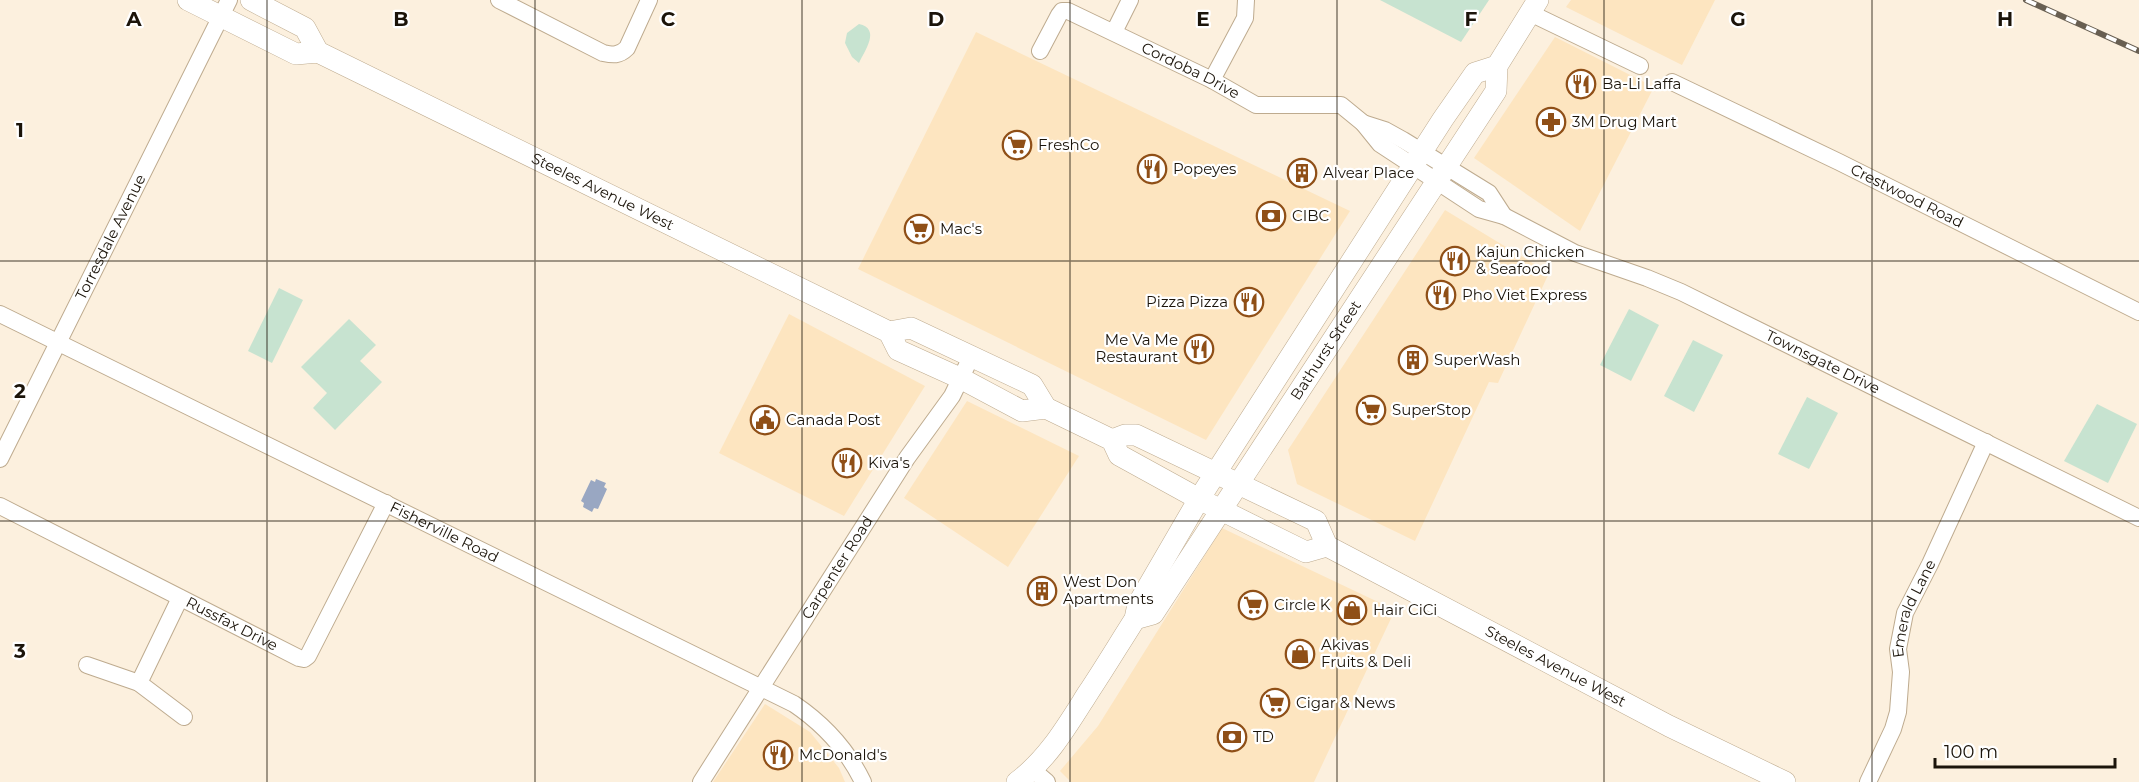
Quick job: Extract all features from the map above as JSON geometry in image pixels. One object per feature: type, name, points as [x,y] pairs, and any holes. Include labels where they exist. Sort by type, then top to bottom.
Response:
[{"type":"main road","name":"Steeles Avenue West","points":[[188,0],[225,8],[296,54],[318,52],[889,332],[911,328],[972,355],[1032,385],[1046,408],[1112,440],[1119,455],[1221,511],[1306,552],[1328,546],[1627,704],[1785,782]]},
{"type":"main road","points":[[251,0],[305,28],[318,52]]},
{"type":"main road","name":"Bathurst Street","points":[[1135,619],[1154,614],[1443,175],[1496,91],[1497,66],[1534,6]]},
{"type":"main road","name":"Bathurst Street","points":[[1032,778],[1135,619],[1138,604],[1199,499],[1417,159],[1475,73],[1497,66]]},
{"type":"main road","name":"Steeles Avenue West","points":[[889,332],[898,350],[962,379],[1022,411],[1046,408]]},
{"type":"main road","points":[[1112,440],[1125,435],[1136,435],[1316,521],[1328,546]]},
{"type":"street","points":[[499,0],[603,53],[614,55],[622,53],[627,48],[649,0]]},
{"type":"street","points":[[1114,32],[1130,0]]},
{"type":"street","points":[[1212,80],[1245,18],[1246,0]]},
{"type":"street","points":[[1534,6],[1640,66]]},
{"type":"street","name":"Torresdale Avenue","points":[[0,459],[225,8]]},
{"type":"street","name":"Cordoba Drive","points":[[1040,51],[1062,11],[1068,11],[1212,80],[1256,105],[1341,105],[1363,123],[1380,144],[1417,159]]},
{"type":"street","name":"Crestwood Road","points":[[1672,82],[1839,162],[2139,312]]},
{"type":"street","name":"Townsgate Drive","points":[[1417,159],[1443,175],[1489,193],[1504,216],[1575,253],[1681,292],[2139,518]]},
{"type":"street","name":"Fisherville Road","points":[[0,314],[794,705],[831,733],[854,763],[863,782]]},
{"type":"street","name":"Carpenter Road","points":[[701,782],[907,458],[952,396],[972,355]]},
{"type":"street","name":"Emerald Lane","points":[[1868,782],[1893,729],[1898,712],[1901,672],[1898,649],[1905,613],[1986,442]]},
{"type":"street","name":"Russfax Drive","points":[[0,506],[300,658],[307,658],[386,503]]},
{"type":"street","points":[[139,683],[180,598]]},
{"type":"street","points":[[87,665],[139,683],[184,717]]},
{"type":"shaded area","points":[[1571,0],[1715,0],[1682,65],[1566,7]]},
{"type":"shaded area","points":[[976,32],[1350,211],[1206,440],[858,269]]},
{"type":"shaded area","points":[[1555,37],[1654,87],[1580,231],[1474,158]]},
{"type":"shaded area","points":[[1445,210],[1549,273],[1498,383],[1489,382],[1415,541],[1297,484],[1288,450]]},
{"type":"shaded area","points":[[789,314],[925,386],[844,516],[719,453]]},
{"type":"shaded area","points":[[967,401],[1079,456],[1008,567],[904,498]]},
{"type":"shaded area","points":[[1222,528],[1395,610],[1314,782],[1071,782],[1060,771],[1098,726]]},
{"type":"shaded area","points":[[765,704],[810,732],[839,768],[845,782],[713,782]]},
{"type":"green space","points":[[1380,0],[1489,0],[1461,42]]},
{"type":"green space","points":[[859,24],[869,30],[870,40],[859,63],[852,57],[845,43],[847,33]]},
{"type":"green space","points":[[279,288],[303,300],[272,363],[248,351]]},
{"type":"green space","points":[[1629,309],[1659,325],[1631,381],[1600,365]]},
{"type":"green space","points":[[349,319],[376,345],[360,361],[382,382],[335,430],[313,408],[327,393],[301,367]]},
{"type":"green space","points":[[1693,340],[1723,355],[1694,412],[1664,396]]},
{"type":"green space","points":[[1807,397],[1838,413],[1809,469],[1778,454]]},
{"type":"green space","points":[[2097,404],[2137,424],[2108,483],[2064,461]]},
{"type":"water","points":[[596,479],[606,483],[604,487],[607,489],[598,509],[594,508],[592,512],[583,507],[584,503],[581,501],[591,480],[595,482]]},
{"type":"railway","points":[[2026,0],[2139,51]]},
{"type":"place","name":"Ba-Li Laffa","points":[[1581,84]]},
{"type":"place","name":"3M Drug Mart","points":[[1551,122]]},
{"type":"place","name":"FreshCo","points":[[1017,145]]},
{"type":"place","name":"Popeyes","points":[[1152,169]]},
{"type":"place","name":"Alvear Place","points":[[1302,173]]},
{"type":"place","name":"CIBC","points":[[1271,216]]},
{"type":"place","name":"Mac's","points":[[919,229]]},
{"type":"place","name":"Kajun Chicken & Seafood","points":[[1455,261]]},
{"type":"place","name":"Pho Viet Express","points":[[1441,295]]},
{"type":"place","name":"Pizza Pizza","points":[[1249,302]]},
{"type":"place","name":"Me Va Me Restaurant","points":[[1199,349]]},
{"type":"place","name":"SuperWash","points":[[1413,360]]},
{"type":"place","name":"SuperStop","points":[[1371,410]]},
{"type":"place","name":"Canada Post","points":[[765,420]]},
{"type":"place","name":"Kiva's","points":[[847,463]]},
{"type":"place","name":"West Don Apartments","points":[[1042,591]]},
{"type":"place","name":"Circle K","points":[[1253,605]]},
{"type":"place","name":"Hair CiCi","points":[[1352,610]]},
{"type":"place","name":"Akivas Fruits & Deli","points":[[1300,654]]},
{"type":"place","name":"Cigar & News","points":[[1275,703]]},
{"type":"place","name":"TD","points":[[1232,737]]},
{"type":"place","name":"McDonald's","points":[[778,755]]}]
